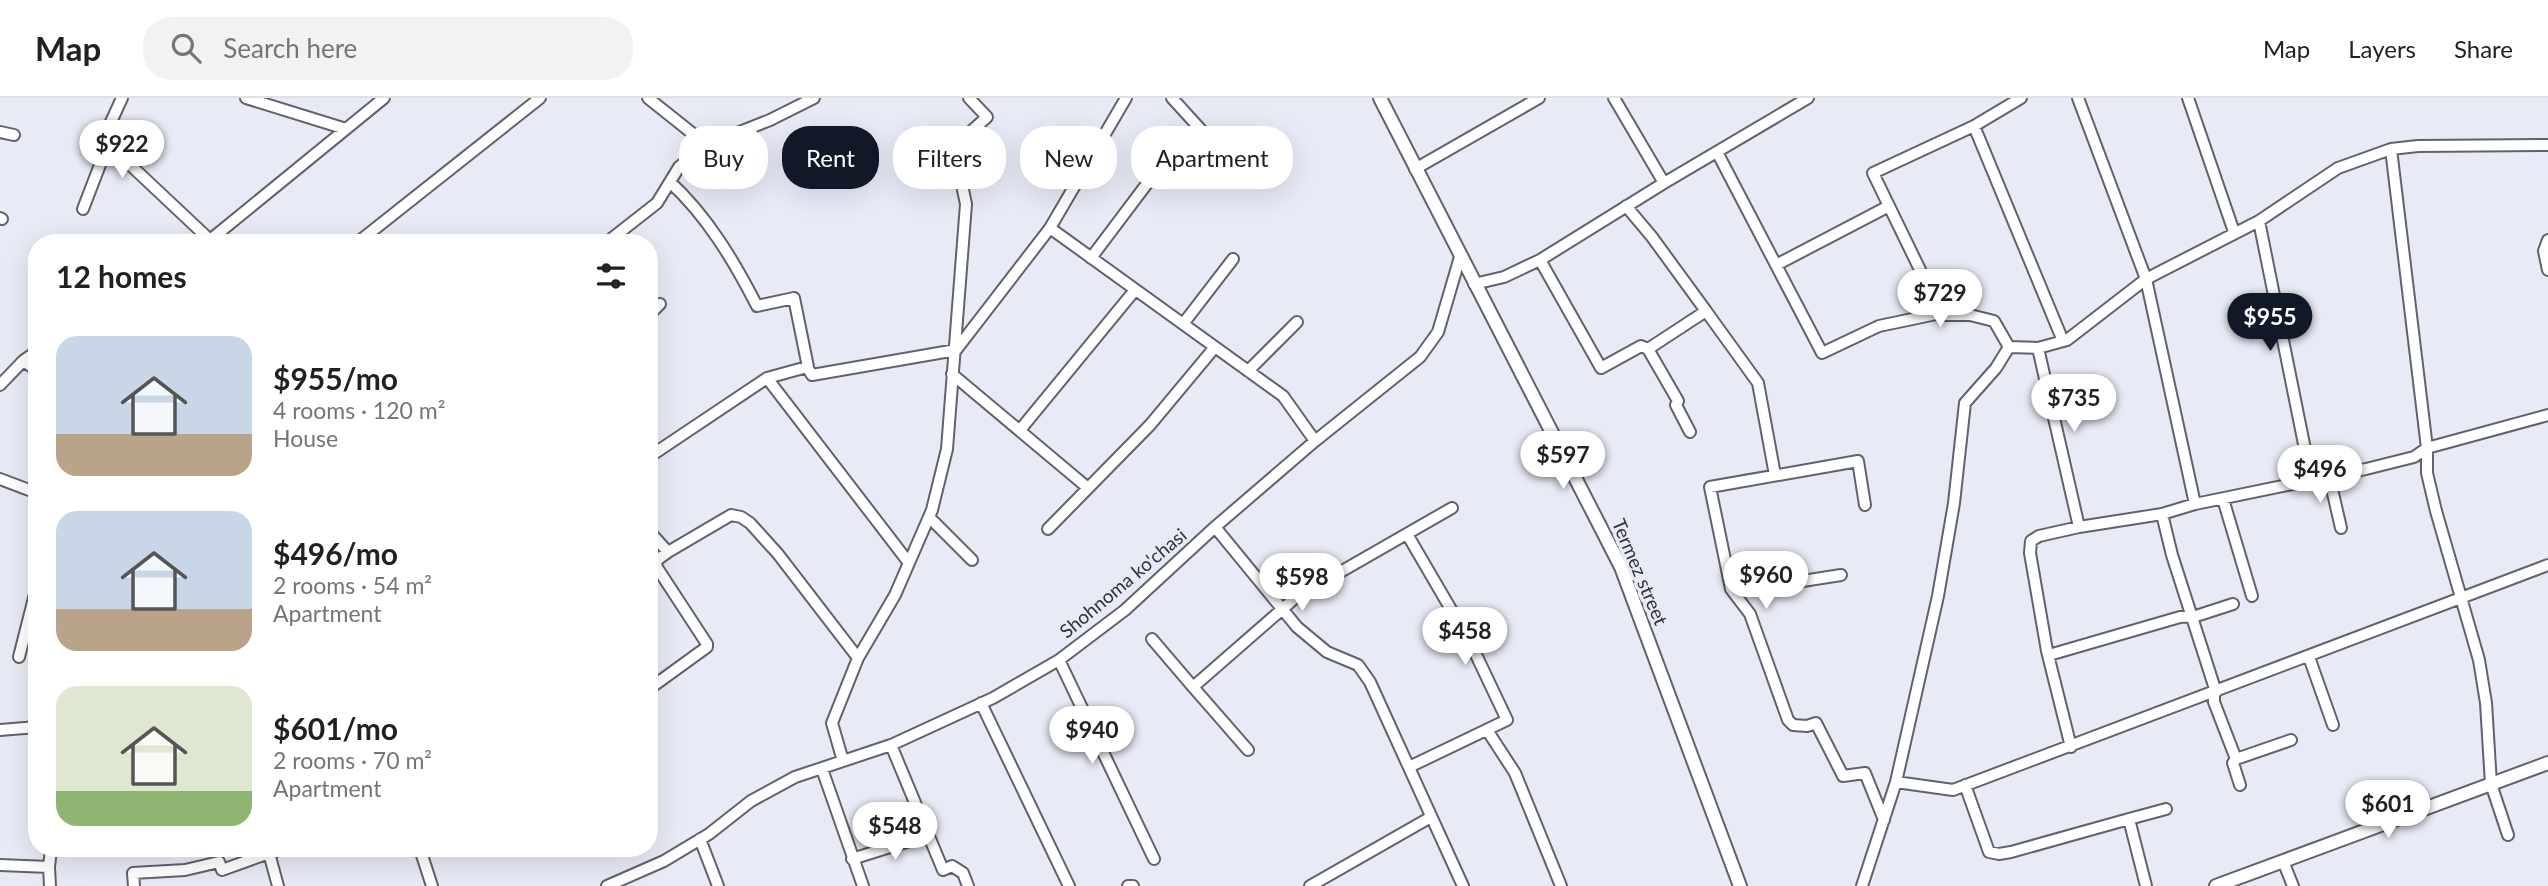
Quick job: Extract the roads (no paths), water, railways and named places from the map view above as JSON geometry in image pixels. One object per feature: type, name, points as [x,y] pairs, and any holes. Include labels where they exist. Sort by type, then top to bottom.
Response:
[{"type":"main road","name":"Termez street","points":[[1380,98],[1621,567],[1740,886]]},
{"type":"main road","points":[[2216,886],[2548,763]]},
{"type":"street","points":[[122,98],[105,135],[108,144],[203,234]]},
{"type":"street","points":[[246,98],[346,129]]},
{"type":"street","points":[[221,234],[384,98]]},
{"type":"street","points":[[367,234],[540,98]]},
{"type":"street","points":[[648,98],[683,126]]},
{"type":"street","points":[[748,126],[814,98]]},
{"type":"street","points":[[844,761],[832,723],[858,658],[895,595],[929,517],[947,449],[965,204],[954,147],[986,117],[969,98]]},
{"type":"street","points":[[670,182],[692,202],[738,270],[757,306],[794,298],[808,368],[812,375],[956,350],[1050,228],[1126,98]]},
{"type":"street","points":[[1172,98],[1197,126]]},
{"type":"street","points":[[1415,169],[1539,98]]},
{"type":"street","points":[[1614,98],[1664,183]]},
{"type":"street","points":[[1782,98],[1788,110]]},
{"type":"street","points":[[1474,284],[1504,277],[1540,260],[1808,98]]},
{"type":"street","points":[[1941,313],[1873,173],[1974,126],[2021,98]]},
{"type":"street","points":[[2078,98],[2146,279],[2195,504]]},
{"type":"street","points":[[2188,98],[2234,232]]},
{"type":"street","points":[[1974,126],[2063,341]]},
{"type":"street","points":[[0,132],[14,135]]},
{"type":"street","points":[[83,209],[108,144]]},
{"type":"street","points":[[2009,347],[2038,348],[2063,341],[2146,279],[2259,221],[2338,168],[2391,149],[2418,146],[2548,145]]},
{"type":"street","points":[[2391,149],[2427,448],[2427,473],[2479,660],[2486,703],[2491,784],[2508,835]]},
{"type":"street","points":[[1717,152],[1822,353],[1879,326],[1941,313],[1970,315],[1994,321],[2009,347]]},
{"type":"street","points":[[617,234],[657,202],[679,167]]},
{"type":"street","points":[[1091,258],[1143,189]]},
{"type":"street","points":[[1626,206],[1652,237],[1758,383],[1775,475]]},
{"type":"street","points":[[1776,265],[1889,206]]},
{"type":"street","points":[[2259,221],[2311,479]]},
{"type":"street","points":[[1050,228],[1283,396],[1315,441]]},
{"type":"street","points":[[2548,240],[2544,251],[2548,270]]},
{"type":"street","name":"Shohnoma ko'chasi","points":[[607,886],[664,861],[701,839],[751,801],[795,777],[891,746],[981,704],[1059,660],[1125,610],[1214,527],[1420,357],[1438,331],[1460,257]]},
{"type":"street","points":[[1183,324],[1233,259]]},
{"type":"street","points":[[1540,260],[1601,368],[1641,346],[1648,349],[1678,401],[1676,405],[1690,432]]},
{"type":"street","points":[[1020,430],[1135,290]]},
{"type":"street","points":[[1648,349],[1706,311]]},
{"type":"street","points":[[1248,371],[1297,322]]},
{"type":"street","points":[[1048,529],[1150,425],[1215,347]]},
{"type":"street","points":[[1862,886],[1896,782],[1938,596],[1954,503],[1965,403],[1996,368],[2009,347]]},
{"type":"street","points":[[2038,348],[2079,527]]},
{"type":"street","points":[[0,384],[28,357]]},
{"type":"street","points":[[23,361],[28,364]]},
{"type":"street","points":[[658,451],[768,378],[808,368]]},
{"type":"street","points":[[952,374],[1088,488]]},
{"type":"street","points":[[768,378],[909,563]]},
{"type":"street","points":[[2071,747],[2049,655],[2030,552],[2031,541],[2039,536],[2079,527],[2162,514],[2195,504],[2414,457],[2427,448],[2548,415]]},
{"type":"street","points":[[1865,505],[1858,461],[1710,486],[1719,538],[1733,592],[1751,614],[1788,720],[1793,725],[1807,726],[1816,723],[1843,776],[1865,773],[1884,820]]},
{"type":"street","points":[[2329,476],[2341,528]]},
{"type":"street","points":[[0,480],[28,490]]},
{"type":"street","points":[[2223,499],[2252,596]]},
{"type":"street","points":[[1193,687],[1281,609],[1318,583],[1452,508]]},
{"type":"street","points":[[2162,514],[2172,555],[2215,692],[2214,702],[2236,759],[2233,762],[2241,785]]},
{"type":"street","points":[[658,559],[731,515],[741,517],[750,523],[778,554],[858,658]]},
{"type":"street","points":[[929,517],[972,560]]},
{"type":"street","points":[[1214,527],[1297,627],[1327,652],[1358,665],[1370,682],[1463,886]]},
{"type":"street","points":[[1407,534],[1465,632],[1507,720],[1409,767]]},
{"type":"street","points":[[658,541],[668,552]]},
{"type":"street","points":[[1896,782],[1952,790],[2548,565]]},
{"type":"street","points":[[658,569],[707,647],[658,682]]},
{"type":"street","points":[[1733,592],[1841,575]]},
{"type":"street","points":[[2049,655],[2233,604]]},
{"type":"street","points":[[19,657],[28,622]]},
{"type":"street","points":[[1152,639],[1248,750]]},
{"type":"street","points":[[2309,657],[2333,725]]},
{"type":"street","points":[[1059,660],[1154,859]]},
{"type":"street","points":[[981,704],[1069,886]]},
{"type":"street","points":[[0,730],[28,728]]},
{"type":"street","points":[[1487,730],[1515,773],[1561,886]]},
{"type":"street","points":[[2236,759],[2241,760],[2291,740]]},
{"type":"street","points":[[891,746],[943,870],[952,866],[964,873],[968,886]]},
{"type":"street","points":[[822,769],[863,886]]},
{"type":"street","points":[[1965,785],[1989,852],[1999,854],[2166,809]]},
{"type":"street","points":[[1310,886],[1431,817]]},
{"type":"street","points":[[2129,820],[2147,886]]},
{"type":"street","points":[[852,859],[928,835]]},
{"type":"street","points":[[701,839],[718,886]]},
{"type":"street","points":[[50,857],[50,886]]},
{"type":"street","points":[[134,886],[133,873],[185,870],[219,862],[222,870],[256,857]]},
{"type":"street","points":[[273,857],[278,886]]},
{"type":"street","points":[[423,857],[432,886]]},
{"type":"street","points":[[2283,861],[2293,886]]},
{"type":"street","points":[[0,865],[49,867]]}]
